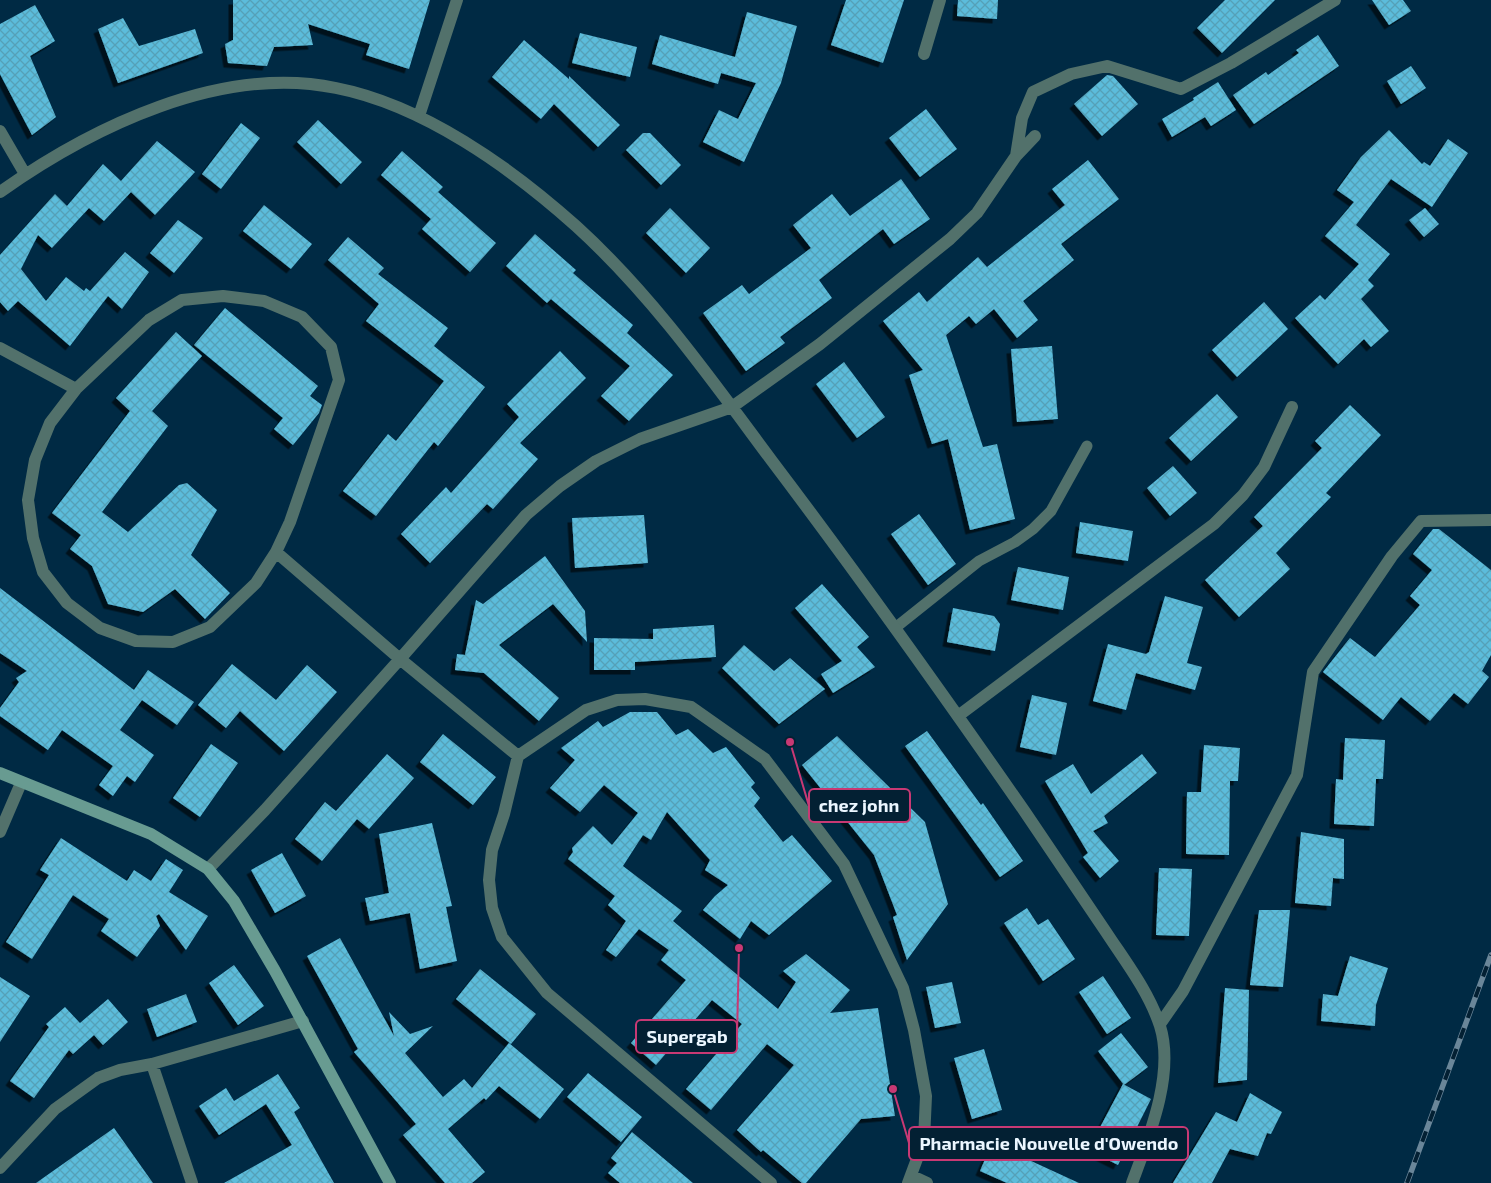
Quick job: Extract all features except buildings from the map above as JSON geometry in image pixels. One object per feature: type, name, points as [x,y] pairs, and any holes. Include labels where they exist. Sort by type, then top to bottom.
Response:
[{"type":"street","points":[[419,116],[457,0]]},
{"type":"street","points":[[924,54],[940,0]]},
{"type":"street","points":[[1016,156],[1022,118],[1033,92],[1071,74],[1107,66],[1181,89],[1231,63],[1335,0]]},
{"type":"street","points":[[0,192],[25,174],[79,143],[130,118],[183,99],[236,86],[286,82],[335,87],[378,99],[419,116],[459,139],[512,175],[574,224],[628,277],[674,331],[732,407],[958,716],[1135,976],[1160,1024],[1164,1049],[1161,1088],[1153,1127],[1132,1183]]},
{"type":"street","points":[[0,131],[25,174]]},
{"type":"street","points":[[208,869],[272,803],[526,515],[560,486],[596,461],[640,440],[732,407],[820,344],[950,239],[977,213],[1016,156],[1035,136]]},
{"type":"street","points":[[223,296],[264,301],[302,316],[331,347],[339,380],[290,522],[276,552],[256,583],[210,628],[173,642],[136,642],[100,628],[66,603],[44,572],[33,538],[28,500],[35,460],[50,423],[76,389],[149,320],[182,300],[223,296]]},
{"type":"street","points":[[0,348],[76,389]]},
{"type":"street","points":[[958,716],[1214,524],[1243,495],[1264,468],[1292,408]]},
{"type":"street","points":[[1160,1024],[1188,982],[1296,775],[1313,672],[1392,556],[1421,522],[1491,520]]},
{"type":"street","points":[[276,552],[400,659],[518,756]]},
{"type":"street","points":[[771,1183],[547,993],[502,937],[492,908],[489,880],[492,850],[504,814],[518,756],[586,710],[616,700],[645,699],[691,707],[765,759],[844,864],[903,988],[914,1030],[926,1096],[924,1140],[910,1179],[927,1183]]},
{"type":"street","points":[[0,773],[151,834],[208,869],[234,902],[303,1022],[390,1183]]},
{"type":"street","points":[[0,832],[21,782]]},
{"type":"street","points":[[0,1168],[56,1109],[98,1078],[120,1070],[152,1064],[303,1022]]},
{"type":"street","points":[[152,1064],[192,1183]]},
{"type":"lane","points":[[895,628],[979,561],[1015,542],[1052,512],[1087,446]]},
{"type":"railway","points":[[1407,1183],[1491,955]]},
{"type":"place","name":"chez john","points":[[790,742]]},
{"type":"place","name":"Supergab","points":[[739,948]]},
{"type":"place","name":"Pharmacie Nouvelle d'Owendo","points":[[893,1089]]}]
